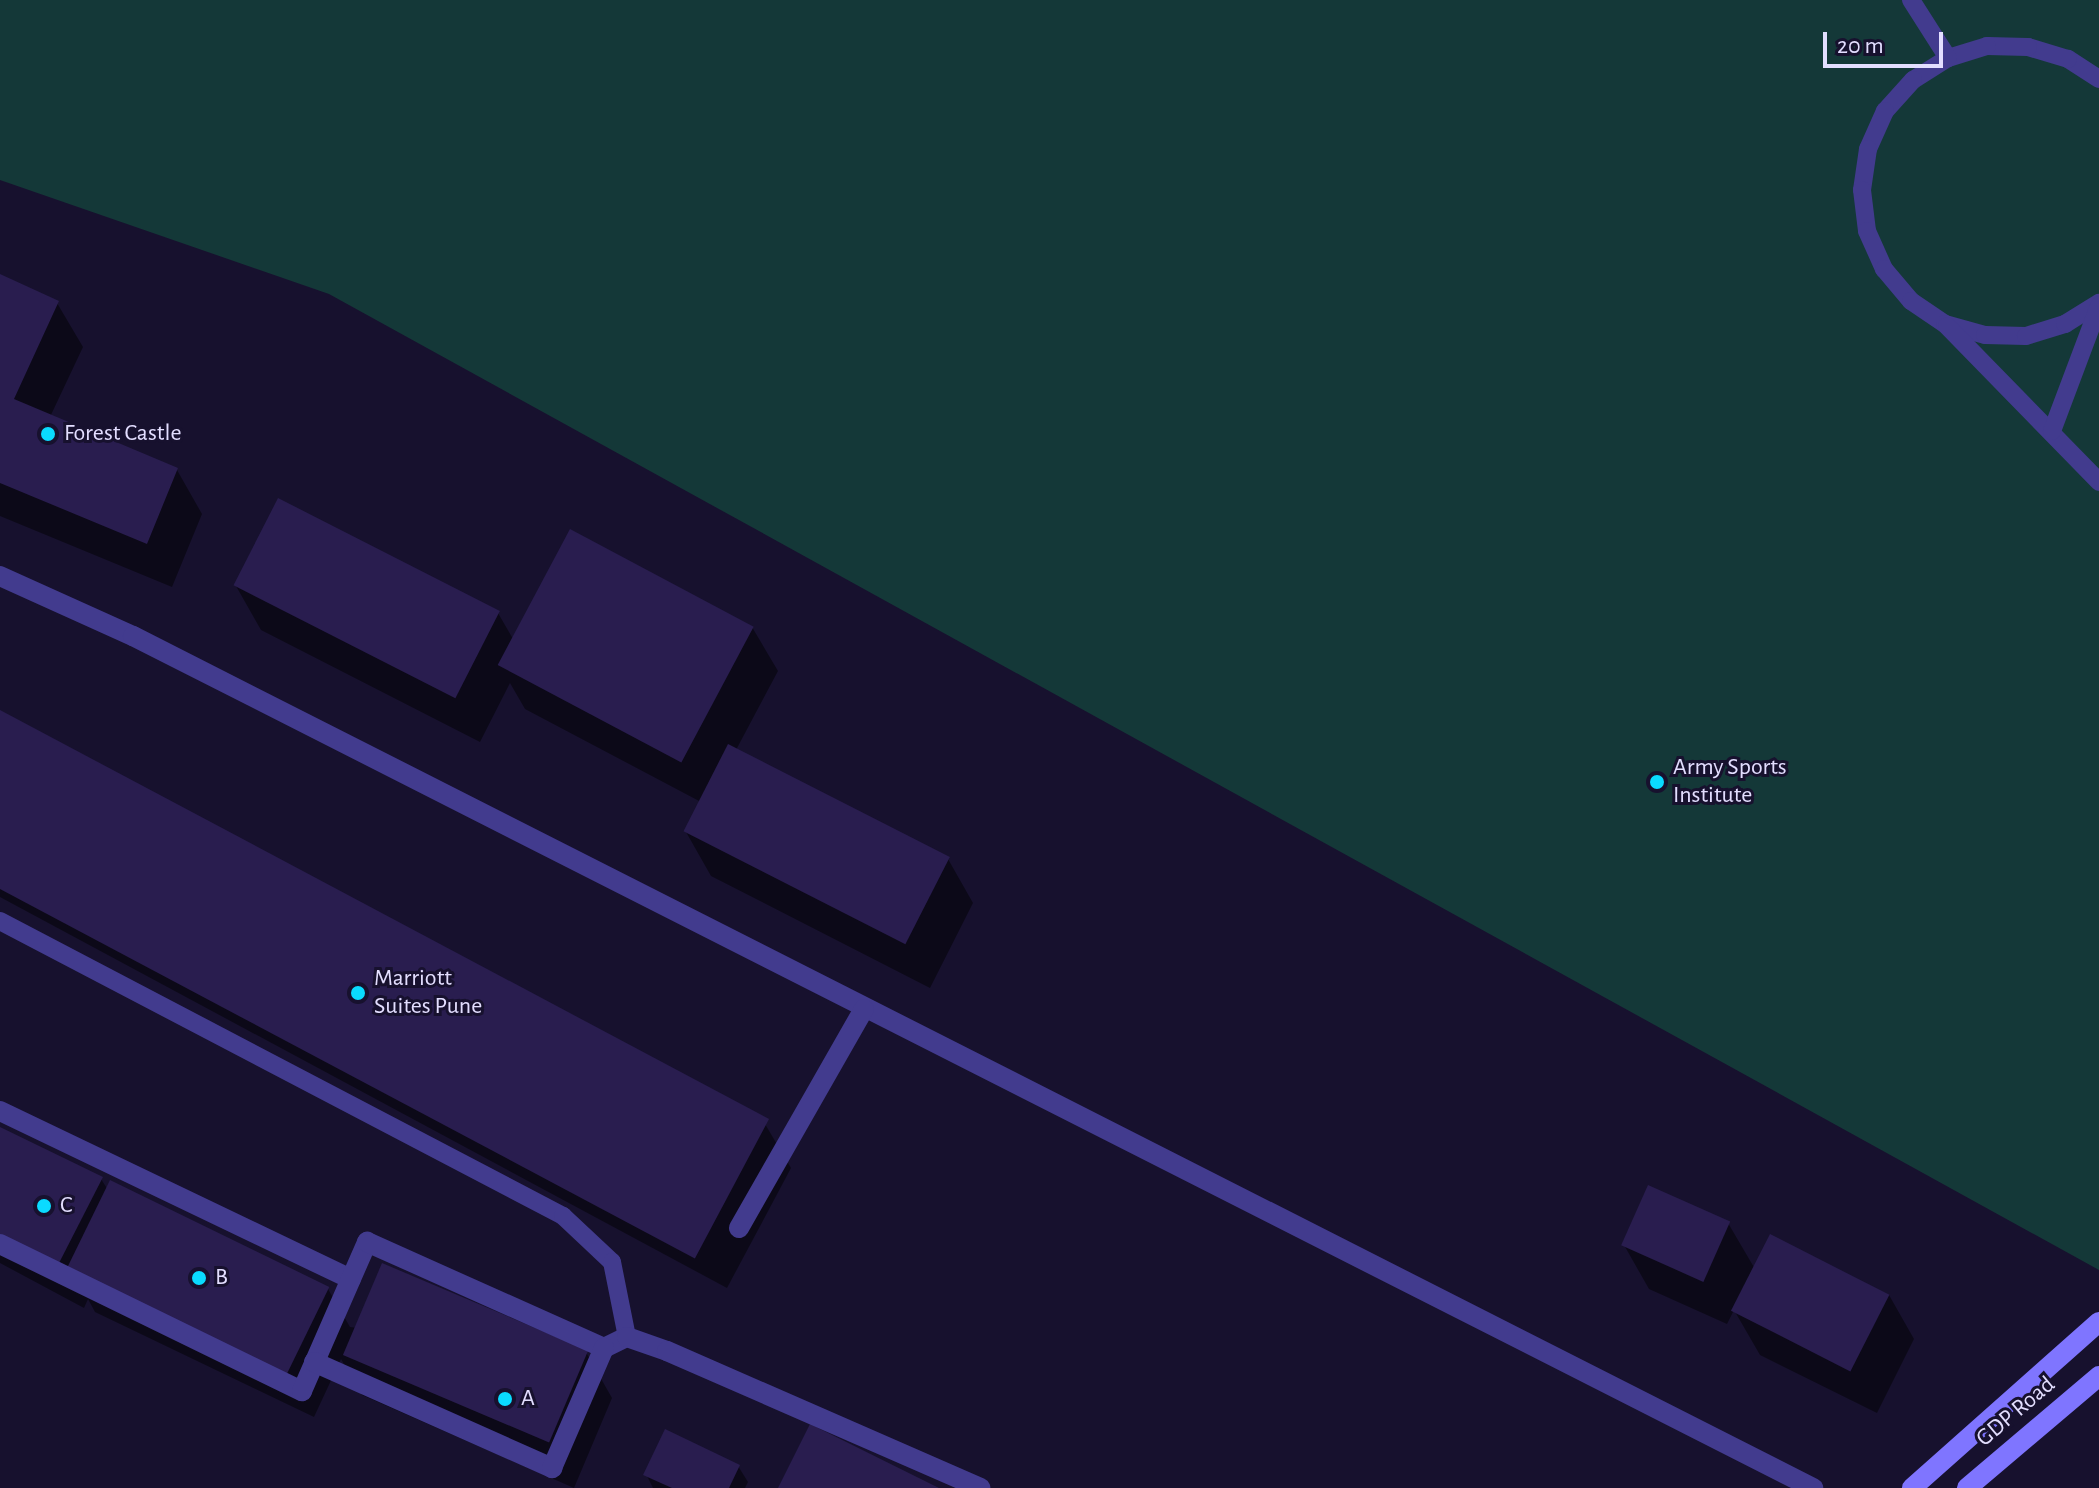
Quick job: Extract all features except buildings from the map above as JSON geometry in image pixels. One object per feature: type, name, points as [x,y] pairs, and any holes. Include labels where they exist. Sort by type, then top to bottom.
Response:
[{"type":"main road","points":[[1912,1488],[2099,1322]]},
{"type":"main road","name":"GDP Road","points":[[1967,1488],[2099,1376]]},
{"type":"street","points":[[0,576],[133,636],[1813,1488]]},
{"type":"street","points":[[739,1228],[864,1009]]},
{"type":"street","points":[[0,1111],[351,1279]]},
{"type":"street","points":[[0,1244],[302,1391],[367,1242],[604,1348]]},
{"type":"street","points":[[314,1362],[552,1468],[604,1348],[627,1337],[980,1488]]},
{"type":"lane","points":[[1911,0],[1948,58]]},
{"type":"lane","points":[[2099,79],[2068,59],[2028,47],[1987,46],[1948,58],[1913,80],[1885,111],[1868,149],[1862,190],[1867,231],[1884,269],[1911,301],[1945,324],[2099,482]]},
{"type":"lane","points":[[1945,324],[1985,335],[2026,336],[2065,324],[2099,304]]},
{"type":"lane","points":[[2052,431],[2099,304]]},
{"type":"lane","points":[[0,921],[563,1216],[612,1262],[627,1337]]},
{"type":"green space","name":"Army Sports Institute","points":[[0,0],[2099,0],[2099,1270],[329,294],[0,180]]},
{"type":"place","name":"Forest Castle","points":[[48,434]]},
{"type":"place","name":"Army Sports Institute","points":[[1657,782]]},
{"type":"place","name":"Marriott Suites Pune","points":[[358,993]]},
{"type":"place","name":"C","points":[[44,1206]]},
{"type":"place","name":"B","points":[[199,1278]]},
{"type":"place","name":"A","points":[[505,1399]]}]
